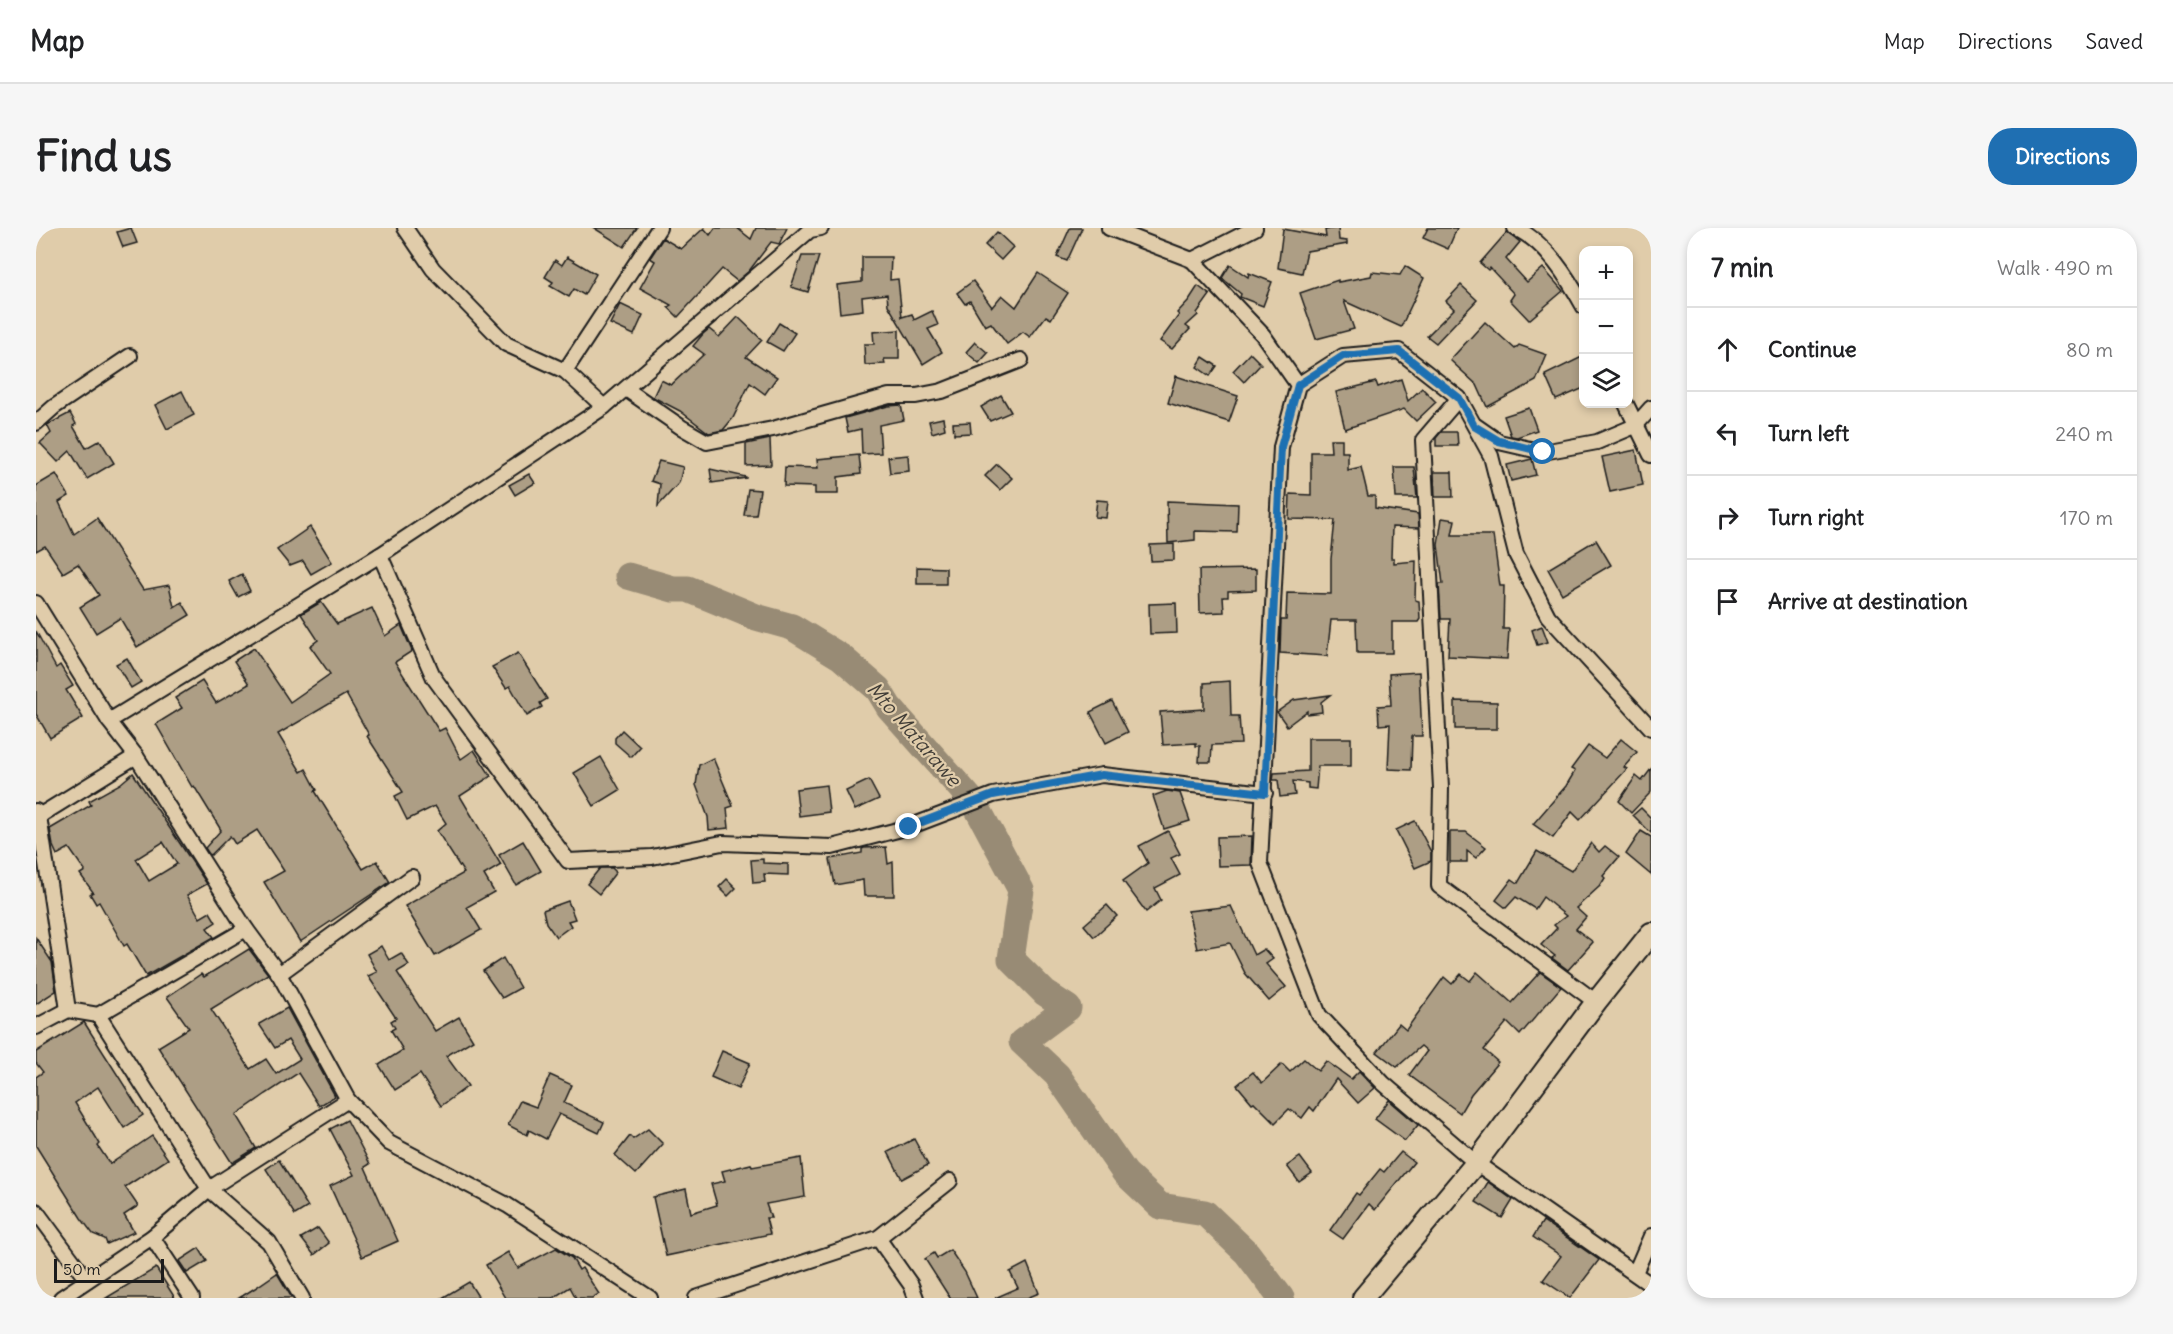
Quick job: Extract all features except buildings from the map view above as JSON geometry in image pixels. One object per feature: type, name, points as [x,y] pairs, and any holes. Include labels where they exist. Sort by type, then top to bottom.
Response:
[{"type":"main road","points":[[1363,1298],[1476,1163],[1596,1002],[1651,933]]},
{"type":"street","points":[[405,228],[433,269],[506,344],[565,371],[604,406]]},
{"type":"street","points":[[565,371],[659,228]]},
{"type":"street","points":[[110,721],[380,555],[604,406],[810,230],[821,228]]},
{"type":"street","points":[[1109,228],[1192,260],[1263,335],[1298,385]]},
{"type":"street","points":[[1192,260],[1255,228]]},
{"type":"street","points":[[1515,228],[1530,234],[1570,280],[1580,300]]},
{"type":"street","points":[[1651,728],[1548,616],[1516,554],[1491,456],[1459,398],[1399,351],[1343,356],[1298,385],[1281,447],[1260,863],[1319,1016],[1383,1083],[1476,1163],[1651,1285]]},
{"type":"street","points":[[36,423],[54,407],[130,356]]},
{"type":"street","points":[[626,389],[681,428],[707,441],[773,429],[889,396],[916,396],[942,391],[1021,360]]},
{"type":"street","points":[[1459,398],[1423,440],[1441,788],[1438,886],[1596,1002]]},
{"type":"street","points":[[1628,408],[1651,455]]},
{"type":"street","points":[[1474,426],[1499,441],[1543,452],[1597,441],[1635,426],[1651,408]]},
{"type":"street","points":[[380,555],[434,678],[567,861],[652,857],[722,843],[832,847],[909,827],[993,795],[1102,775],[1265,793]]},
{"type":"street","points":[[36,603],[246,929],[279,974],[348,1100],[389,1143],[507,1204],[650,1298]]},
{"type":"street","points":[[68,1010],[38,814],[136,756]]},
{"type":"street","points":[[279,974],[412,877]]},
{"type":"street","points":[[36,1027],[68,1010],[98,1016],[246,929]]},
{"type":"street","points":[[98,1016],[209,1189],[269,1242],[302,1298]]},
{"type":"street","points":[[61,1298],[152,1237],[209,1189],[348,1100]]},
{"type":"street","points":[[696,1298],[878,1238],[950,1181]]},
{"type":"street","points":[[36,1211],[87,1280]]},
{"type":"street","points":[[1635,1273],[1651,1236]]},
{"type":"street","points":[[152,1237],[192,1298]]},
{"type":"street","points":[[878,1238],[911,1285],[915,1298]]},
{"type":"waterway","name":"Mto Matarawe","points":[[628,576],[673,589],[688,589],[756,617],[792,627],[841,657],[878,689],[889,707],[975,804],[1021,890],[1011,959],[1045,993],[1068,1008],[1022,1042],[1057,1075],[1125,1173],[1160,1206],[1205,1213],[1247,1253],[1281,1298]]},
{"type":"route","points":[[909,827],[993,795],[1102,775],[1265,793],[1281,447],[1298,385],[1343,356],[1399,351],[1459,398],[1474,426],[1499,441],[1543,452]]}]
